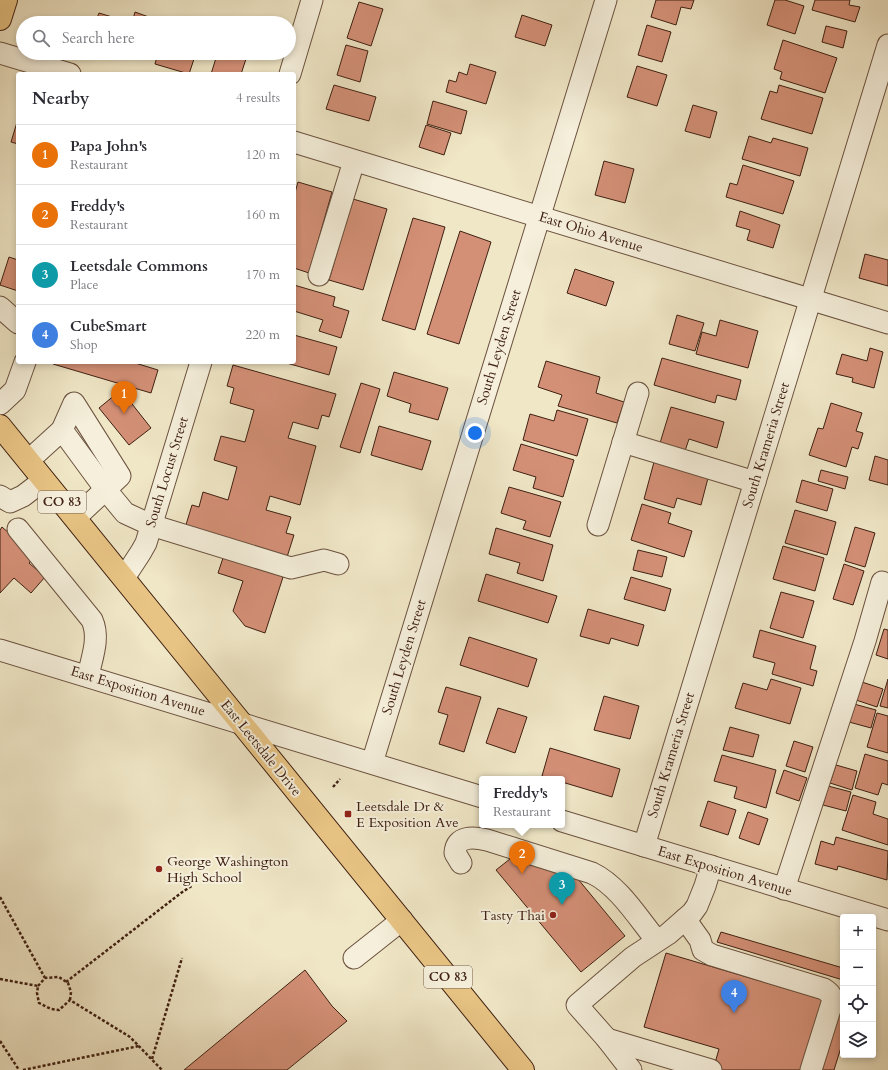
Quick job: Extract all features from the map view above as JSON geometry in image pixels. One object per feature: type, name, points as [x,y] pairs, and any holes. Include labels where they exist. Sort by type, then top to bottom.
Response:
[{"type":"main road","points":[[0,19],[6,0]]},
{"type":"main road","name":"East Leetsdale Drive","points":[[0,426],[523,1070]]},
{"type":"street","points":[[296,54],[312,0]]},
{"type":"street","name":"South Leyden Street","points":[[372,763],[606,0]]},
{"type":"street","name":"South Krameria Street","points":[[644,846],[888,45]]},
{"type":"street","points":[[0,53],[16,58]]},
{"type":"street","points":[[23,60],[63,72]]},
{"type":"street","points":[[291,72],[294,60]]},
{"type":"street","name":"East Ohio Avenue","points":[[296,143],[888,323]]},
{"type":"street","points":[[319,275],[354,161]]},
{"type":"street","points":[[0,306],[16,321]]},
{"type":"street","points":[[0,404],[15,390],[24,364]]},
{"type":"street","name":"South Locust Street","points":[[124,578],[144,547],[200,364]]},
{"type":"street","points":[[598,525],[638,393]]},
{"type":"street","points":[[28,461],[62,430],[74,403],[120,476],[75,518]]},
{"type":"street","points":[[62,430],[125,514],[151,525],[291,568],[324,560],[338,564]]},
{"type":"street","points":[[623,442],[755,482]]},
{"type":"street","points":[[0,496],[10,502],[23,496],[44,480]]},
{"type":"street","points":[[18,529],[92,620],[96,634],[96,643],[88,676]]},
{"type":"street","points":[[784,889],[865,641],[882,582]]},
{"type":"street","name":"East Exposition Avenue","points":[[0,650],[479,795]]},
{"type":"street","name":"East Exposition Avenue","points":[[565,822],[888,920]]},
{"type":"street","points":[[461,863],[455,853],[457,844],[465,839],[475,838],[487,840],[592,873],[612,886],[657,941]]},
{"type":"street","points":[[631,1070],[607,1039],[577,1005],[633,957],[668,934],[692,913],[697,906],[711,866]]},
{"type":"street","points":[[685,919],[700,940],[703,950],[712,956],[824,989],[831,994],[832,1003],[811,1070]]},
{"type":"street","points":[[354,958],[402,920]]},
{"type":"street","points":[[607,1039],[711,1070]]},
{"type":"path","points":[[333,787],[340,779]]},
{"type":"path","points":[[66,982],[193,885]]},
{"type":"path","points":[[0,897],[45,978]]},
{"type":"path","points":[[152,1060],[182,958]]},
{"type":"path","points":[[59,977],[66,982],[68,983],[71,992],[70,1000],[59,1010],[51,1009],[39,1003],[37,993],[38,986],[45,978],[59,977]]},
{"type":"path","points":[[0,979],[38,986]]},
{"type":"path","points":[[70,1000],[130,1037],[162,1070]]},
{"type":"path","points":[[0,1041],[19,1070]]},
{"type":"path","points":[[22,1070],[139,1046]]},
{"type":"building","points":[[656,0],[694,0],[691,9],[681,7],[676,25],[651,17]]},
{"type":"building","points":[[775,0],[785,0],[804,6],[795,34],[767,25]]},
{"type":"building","points":[[815,0],[850,0],[849,5],[860,7],[855,22],[812,10]]},
{"type":"building","points":[[359,2],[383,9],[371,46],[347,38]]},
{"type":"building","points":[[135,12],[146,16],[134,16]]},
{"type":"building","points":[[99,13],[109,16],[98,16]]},
{"type":"building","points":[[522,15],[552,25],[545,46],[515,37]]},
{"type":"building","points":[[647,25],[671,32],[662,62],[638,55]]},
{"type":"building","points":[[826,26],[847,31],[843,48],[822,42]]},
{"type":"building","points":[[783,40],[837,58],[825,93],[780,79],[782,72],[774,69]]},
{"type":"building","points":[[346,45],[368,51],[360,82],[337,75]]},
{"type":"building","points":[[156,60],[194,60],[190,72],[182,72],[155,64]]},
{"type":"building","points":[[215,60],[246,60],[242,72],[212,72]]},
{"type":"building","points":[[470,64],[496,72],[486,104],[446,92],[449,80],[456,82],[459,72],[467,75]]},
{"type":"building","points":[[637,66],[667,75],[657,106],[627,97]]},
{"type":"building","points":[[334,85],[376,97],[369,121],[326,109]]},
{"type":"building","points":[[779,85],[823,98],[812,134],[761,119],[770,91],[777,93]]},
{"type":"building","points":[[433,101],[467,111],[461,134],[427,124]]},
{"type":"building","points":[[693,105],[717,112],[710,138],[685,131]]},
{"type":"building","points":[[426,125],[451,133],[444,155],[419,147]]},
{"type":"building","points":[[16,126],[16,143],[11,142]]},
{"type":"building","points":[[749,136],[771,143],[773,138],[808,148],[800,176],[742,159]]},
{"type":"building","points":[[604,161],[634,169],[625,203],[595,195]]},
{"type":"building","points":[[743,165],[794,181],[783,214],[726,197],[730,183],[737,185]]},
{"type":"building","points":[[298,182],[332,192],[309,273],[296,269],[296,189]]},
{"type":"building","points":[[353,199],[387,209],[363,290],[329,280]]},
{"type":"building","points":[[740,211],[780,225],[773,248],[747,240],[750,230],[736,226]]},
{"type":"building","points":[[413,218],[445,227],[415,330],[382,320]]},
{"type":"building","points":[[460,231],[491,242],[459,344],[427,334]]},
{"type":"building","points":[[865,254],[888,260],[888,286],[859,278]]},
{"type":"building","points":[[9,257],[16,259],[16,290],[0,285]]},
{"type":"building","points":[[575,269],[614,282],[606,306],[567,293]]},
{"type":"building","points":[[296,286],[335,297],[333,306],[349,311],[341,338],[319,331],[323,320],[296,312]]},
{"type":"building","points":[[677,315],[704,323],[695,351],[669,344]]},
{"type":"building","points":[[720,320],[758,331],[748,368],[696,354],[702,332],[716,336]]},
{"type":"building","points":[[296,336],[337,347],[329,375],[290,364],[296,364]]},
{"type":"building","points":[[870,348],[883,352],[874,388],[852,382],[853,378],[836,374],[842,354],[867,361]]},
{"type":"building","points":[[662,358],[741,380],[736,400],[717,395],[715,403],[654,385]]},
{"type":"building","points":[[546,361],[600,377],[596,393],[624,402],[617,423],[558,406],[562,395],[538,387]]},
{"type":"building","points":[[53,364],[138,364],[158,370],[151,393]]},
{"type":"building","points":[[233,365],[336,394],[329,417],[322,415],[318,429],[293,422],[288,438],[316,446],[300,505],[270,496],[266,510],[291,517],[286,533],[294,535],[287,557],[185,528],[192,505],[199,507],[203,492],[228,500],[237,467],[214,460],[221,436],[245,442],[254,410],[230,403],[234,388],[227,386]]},
{"type":"building","points":[[394,372],[448,388],[438,420],[409,412],[411,404],[387,396]]},
{"type":"building","points":[[361,383],[380,389],[360,453],[340,447]]},
{"type":"building","points":[[121,390],[151,428],[129,445],[99,408]]},
{"type":"building","points":[[831,403],[862,413],[856,431],[863,433],[858,449],[852,447],[846,467],[809,455],[818,428],[823,429]]},
{"type":"building","points":[[671,407],[724,422],[717,448],[689,439],[685,451],[660,443]]},
{"type":"building","points":[[557,410],[588,419],[577,456],[523,440],[530,414],[554,421]]},
{"type":"building","points":[[379,426],[431,441],[422,470],[371,455]]},
{"type":"building","points":[[521,444],[574,460],[563,497],[533,488],[536,477],[513,470]]},
{"type":"building","points":[[875,456],[888,460],[888,485],[869,480]]},
{"type":"building","points":[[654,462],[708,478],[701,505],[677,498],[674,508],[644,499]]},
{"type":"building","points":[[821,470],[848,477],[845,489],[818,481]]},
{"type":"building","points":[[802,480],[833,489],[827,511],[796,502]]},
{"type":"building","points":[[509,487],[561,502],[550,537],[523,529],[526,521],[501,513]]},
{"type":"building","points":[[642,504],[671,513],[668,523],[692,531],[684,557],[631,540]]},
{"type":"building","points":[[795,510],[836,522],[827,555],[785,543]]},
{"type":"building","points":[[2,527],[35,556],[29,563],[45,577],[31,593],[14,578],[0,593],[0,530]]},
{"type":"building","points":[[855,527],[875,533],[865,567],[845,561]]},
{"type":"building","points":[[496,528],[553,545],[543,581],[517,573],[520,563],[489,554]]},
{"type":"building","points":[[783,546],[824,558],[815,591],[773,579]]},
{"type":"building","points":[[638,550],[667,557],[662,577],[633,570]]},
{"type":"building","points":[[224,555],[284,574],[265,633],[245,626],[233,611],[243,581],[218,573]]},
{"type":"building","points":[[844,564],[864,571],[853,605],[833,599]]},
{"type":"building","points":[[486,574],[557,596],[548,623],[478,601]]},
{"type":"building","points":[[631,577],[671,589],[665,611],[624,599]]},
{"type":"building","points":[[781,592],[814,601],[803,638],[770,628]]},
{"type":"building","points":[[588,609],[644,625],[638,646],[611,638],[609,644],[580,636]]},
{"type":"building","points":[[884,629],[888,630],[888,659],[876,655]]},
{"type":"building","points":[[760,630],[816,646],[810,669],[817,671],[813,686],[772,674],[775,663],[753,657]]},
{"type":"building","points":[[469,637],[537,659],[528,687],[460,665]]},
{"type":"building","points":[[771,679],[801,688],[790,724],[735,708],[743,683],[767,690]]},
{"type":"building","points":[[888,679],[888,708],[880,706]]},
{"type":"building","points":[[862,682],[883,689],[877,707],[856,700]]},
{"type":"building","points":[[446,687],[481,697],[464,752],[439,744],[448,715],[438,712]]},
{"type":"building","points":[[604,696],[639,706],[630,739],[594,730]]},
{"type":"building","points":[[854,704],[876,710],[871,728],[849,722]]},
{"type":"building","points":[[498,708],[527,717],[515,753],[486,743]]},
{"type":"building","points":[[877,713],[888,716],[888,753],[867,747]]},
{"type":"building","points":[[730,727],[759,735],[753,757],[723,750]]},
{"type":"building","points":[[794,741],[813,747],[805,772],[786,766]]},
{"type":"building","points":[[550,748],[620,769],[612,797],[565,783],[565,776],[542,776]]},
{"type":"building","points":[[865,754],[888,761],[888,785],[882,783],[878,795],[855,788]]},
{"type":"building","points":[[722,755],[776,770],[766,808],[734,798],[737,787],[714,781]]},
{"type":"building","points":[[836,765],[857,771],[852,790],[830,783]]},
{"type":"building","points":[[784,770],[807,778],[799,801],[776,793]]},
{"type":"building","points":[[828,786],[851,792],[846,811],[823,805]]},
{"type":"building","points":[[853,795],[876,802],[873,814],[888,819],[888,845],[842,830]]},
{"type":"building","points":[[708,801],[736,810],[728,835],[700,826]]},
{"type":"building","points":[[748,812],[768,819],[759,845],[739,838]]},
{"type":"building","points":[[836,837],[888,851],[887,880],[838,866],[837,870],[815,864],[821,841],[834,845]]},
{"type":"building","points":[[515,855],[573,873],[625,936],[581,972],[496,870]]},
{"type":"building","points":[[721,932],[840,967],[840,979],[717,942]]},
{"type":"building","points":[[666,953],[824,1000],[803,1070],[713,1070],[719,1049],[644,1027]]},
{"type":"building","points":[[305,970],[332,1006],[347,1021],[287,1070],[184,1070]]},
{"type":"building","points":[[840,1013],[840,1051],[834,1070],[822,1070]]},
{"type":"place","name":"Papa John's","points":[[124,414]]},
{"type":"place","name":"Leetsdale Dr & E Exposition Ave","points":[[348,814]]},
{"type":"place","name":"George Washington High School","points":[[159,869]]},
{"type":"place","name":"Freddy's","points":[[522,874]]},
{"type":"place","name":"Leetsdale Commons","points":[[562,905]]},
{"type":"place","name":"Tasty Thai","points":[[553,915]]},
{"type":"place","name":"CubeSmart","points":[[734,1013]]}]
